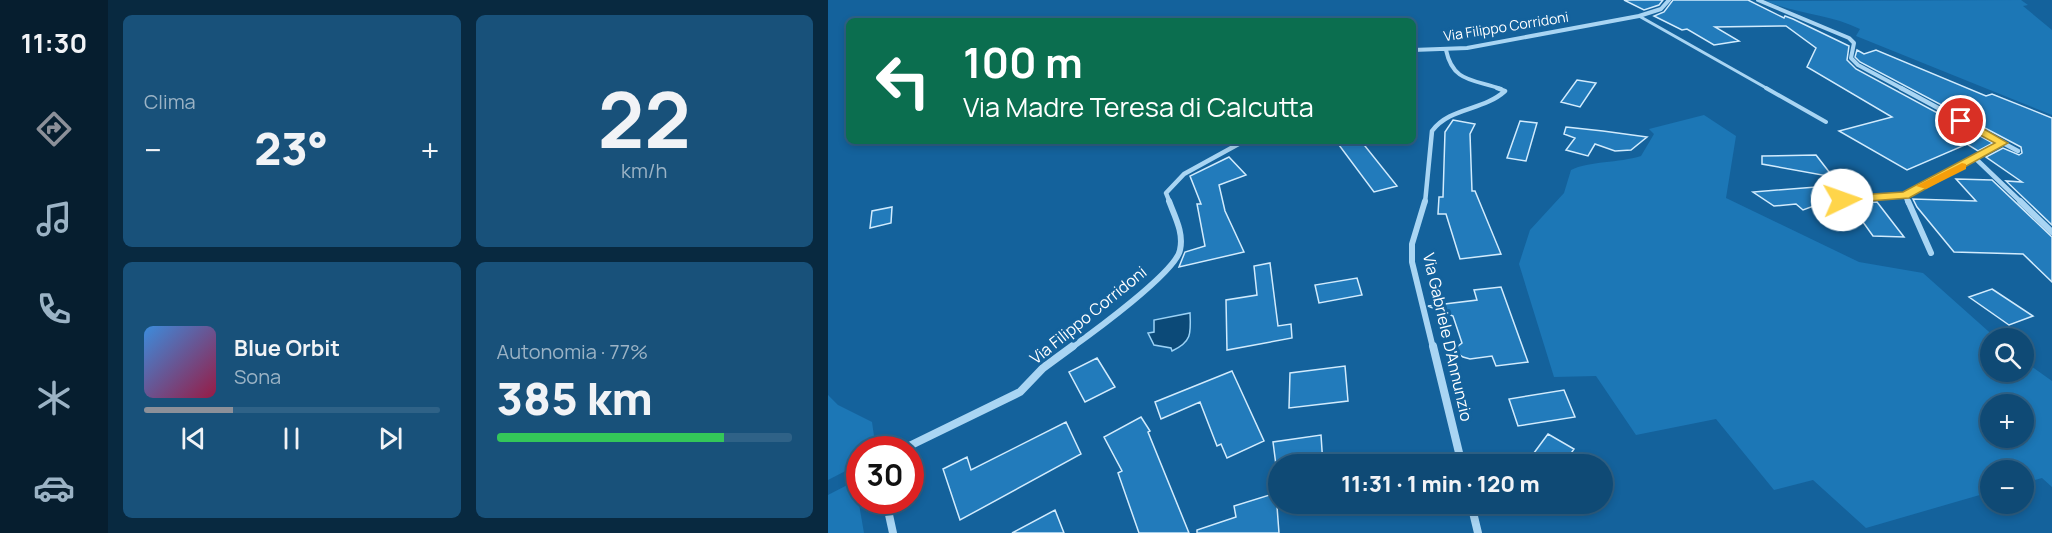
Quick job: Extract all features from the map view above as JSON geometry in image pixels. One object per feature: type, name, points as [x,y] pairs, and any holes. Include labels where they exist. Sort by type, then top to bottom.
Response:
[{"type":"street","name":"Via Filippo Corridoni","points":[[1416,50],[1479,47],[1639,16],[1661,9],[1669,0]]},
{"type":"street","points":[[1758,0],[1849,38],[1854,43],[1851,58],[1858,64],[2018,151]]},
{"type":"street","name":"Via Gabriele D'Annunzio","points":[[1446,50],[1447,59],[1454,73],[1505,90],[1493,100],[1455,113],[1436,124],[1432,131],[1428,193],[1412,244],[1413,262],[1459,454]]},
{"type":"street","points":[[1842,200],[1905,195],[2003,143]]},
{"type":"street","name":"Via Filippo Corridoni","points":[[924,439],[1020,392],[1042,368],[1094,331],[1164,273],[1180,253],[1182,237],[1166,193],[1184,174],[1239,144]]},
{"type":"street","points":[[1976,159],[2052,232]]},
{"type":"street","points":[[1905,195],[1931,253]]},
{"type":"street","points":[[889,514],[893,533]]},
{"type":"street","points":[[1474,514],[1478,533]]},
{"type":"lane","points":[[1639,16],[1826,122]]},
{"type":"shaded area","points":[[2021,0],[2028,5],[2023,6],[2052,30],[2052,115],[1856,36],[1860,29],[1849,24],[1766,1]]},
{"type":"shaded area","points":[[1704,115],[1736,136],[1726,198],[1859,262],[1923,273],[1985,328],[1980,328],[1980,382],[2034,382],[2034,368],[2052,381],[2052,487],[2042,478],[2034,480],[2034,460],[1980,460],[1980,495],[1866,528],[1813,480],[1774,490],[1716,419],[1636,435],[1596,376],[1554,377],[1519,264],[1530,230],[1564,193],[1571,170],[1586,165],[1641,156],[1654,134],[1649,129]]},
{"type":"shaded area","points":[[1190,313],[1189,336],[1179,348],[1172,351],[1171,348],[1154,345],[1148,333],[1154,332],[1154,320]]},
{"type":"shaded area","points":[[828,395],[838,405],[872,422],[874,436],[846,436],[846,471],[828,480]]},
{"type":"shaded area","points":[[846,486],[846,514],[861,514],[864,533],[828,533],[828,495]]},
{"type":"building","points":[[1624,0],[1663,0],[1659,5],[1644,10]]},
{"type":"building","points":[[1673,0],[1748,0],[1784,18],[1785,16],[1793,19],[1849,46],[1847,60],[1856,69],[1993,143],[1978,151],[1967,144],[1907,170],[1839,131],[1892,117],[1807,67],[1816,48],[1786,26],[1715,27],[1739,41],[1714,45],[1687,29],[1682,30],[1654,16],[1664,12]]},
{"type":"building","points":[[1857,50],[1864,54],[1876,50],[1986,96],[1992,94],[2052,118],[2052,225],[2006,181],[2022,182],[1986,157],[2003,148],[2019,155],[2022,153],[2021,147],[1860,62],[1855,57]]},
{"type":"building","points":[[1577,80],[1596,83],[1580,107],[1561,102]]},
{"type":"building","points":[[1453,120],[1475,124],[1470,134],[1472,191],[1475,191],[1501,254],[1460,259],[1446,214],[1438,214],[1439,197],[1443,197],[1445,132]]},
{"type":"building","points":[[1520,121],[1537,123],[1526,161],[1507,158]]},
{"type":"building","points":[[1566,127],[1647,137],[1631,150],[1615,151],[1595,144],[1588,156],[1566,150],[1575,138],[1564,134]]},
{"type":"building","points":[[1338,144],[1363,144],[1397,186],[1374,192]]},
{"type":"building","points":[[1816,155],[1833,177],[1762,164],[1762,156]]},
{"type":"building","points":[[1229,157],[1246,175],[1219,185],[1225,211],[1244,252],[1179,267],[1185,252],[1205,246],[1197,204],[1201,204],[1190,176]]},
{"type":"building","points":[[1956,179],[1992,180],[2052,237],[2052,282],[2023,254],[1954,252],[1913,199],[1976,201]]},
{"type":"building","points":[[1867,183],[1868,186],[1803,210],[1796,204],[1774,206],[1753,192]]},
{"type":"building","points":[[1877,202],[1904,237],[1873,236],[1850,204]]},
{"type":"building","points":[[892,207],[891,223],[870,228],[872,211]]},
{"type":"building","points":[[1270,263],[1278,326],[1291,324],[1292,338],[1227,350],[1226,300],[1257,295],[1254,266]]},
{"type":"building","points":[[1357,278],[1362,295],[1319,303],[1315,285]]},
{"type":"building","points":[[1501,287],[1528,362],[1496,366],[1492,356],[1470,359],[1463,357],[1453,350],[1462,343],[1453,316],[1428,306],[1477,300],[1474,290]]},
{"type":"building","points":[[1992,289],[2033,316],[2009,325],[1969,297]]},
{"type":"building","points":[[1097,358],[1115,387],[1085,402],[1069,372]]},
{"type":"building","points":[[1345,366],[1348,401],[1289,408],[1290,373]]},
{"type":"building","points":[[1232,371],[1264,441],[1227,458],[1221,444],[1217,446],[1200,402],[1161,419],[1155,402]]},
{"type":"building","points":[[1564,390],[1575,417],[1518,426],[1509,399]]},
{"type":"building","points":[[1141,417],[1150,431],[1148,432],[1189,533],[1139,533],[1118,473],[1122,471],[1104,437]]},
{"type":"building","points":[[1066,422],[1081,454],[960,520],[943,469],[967,457],[971,470]]},
{"type":"building","points":[[1548,434],[1574,449],[1571,454],[1533,454]]},
{"type":"building","points":[[1321,435],[1322,454],[1275,454],[1273,442]]},
{"type":"building","points":[[1268,495],[1268,514],[1278,514],[1279,533],[1197,533],[1197,530],[1236,517],[1234,506]]},
{"type":"building","points":[[1055,510],[1064,533],[1012,533]]},
{"type":"slow traffic","points":[[1922,186],[1962,166]]},
{"type":"route","points":[[1842,200],[1893,198],[1905,195],[2003,143],[1961,121]]}]
